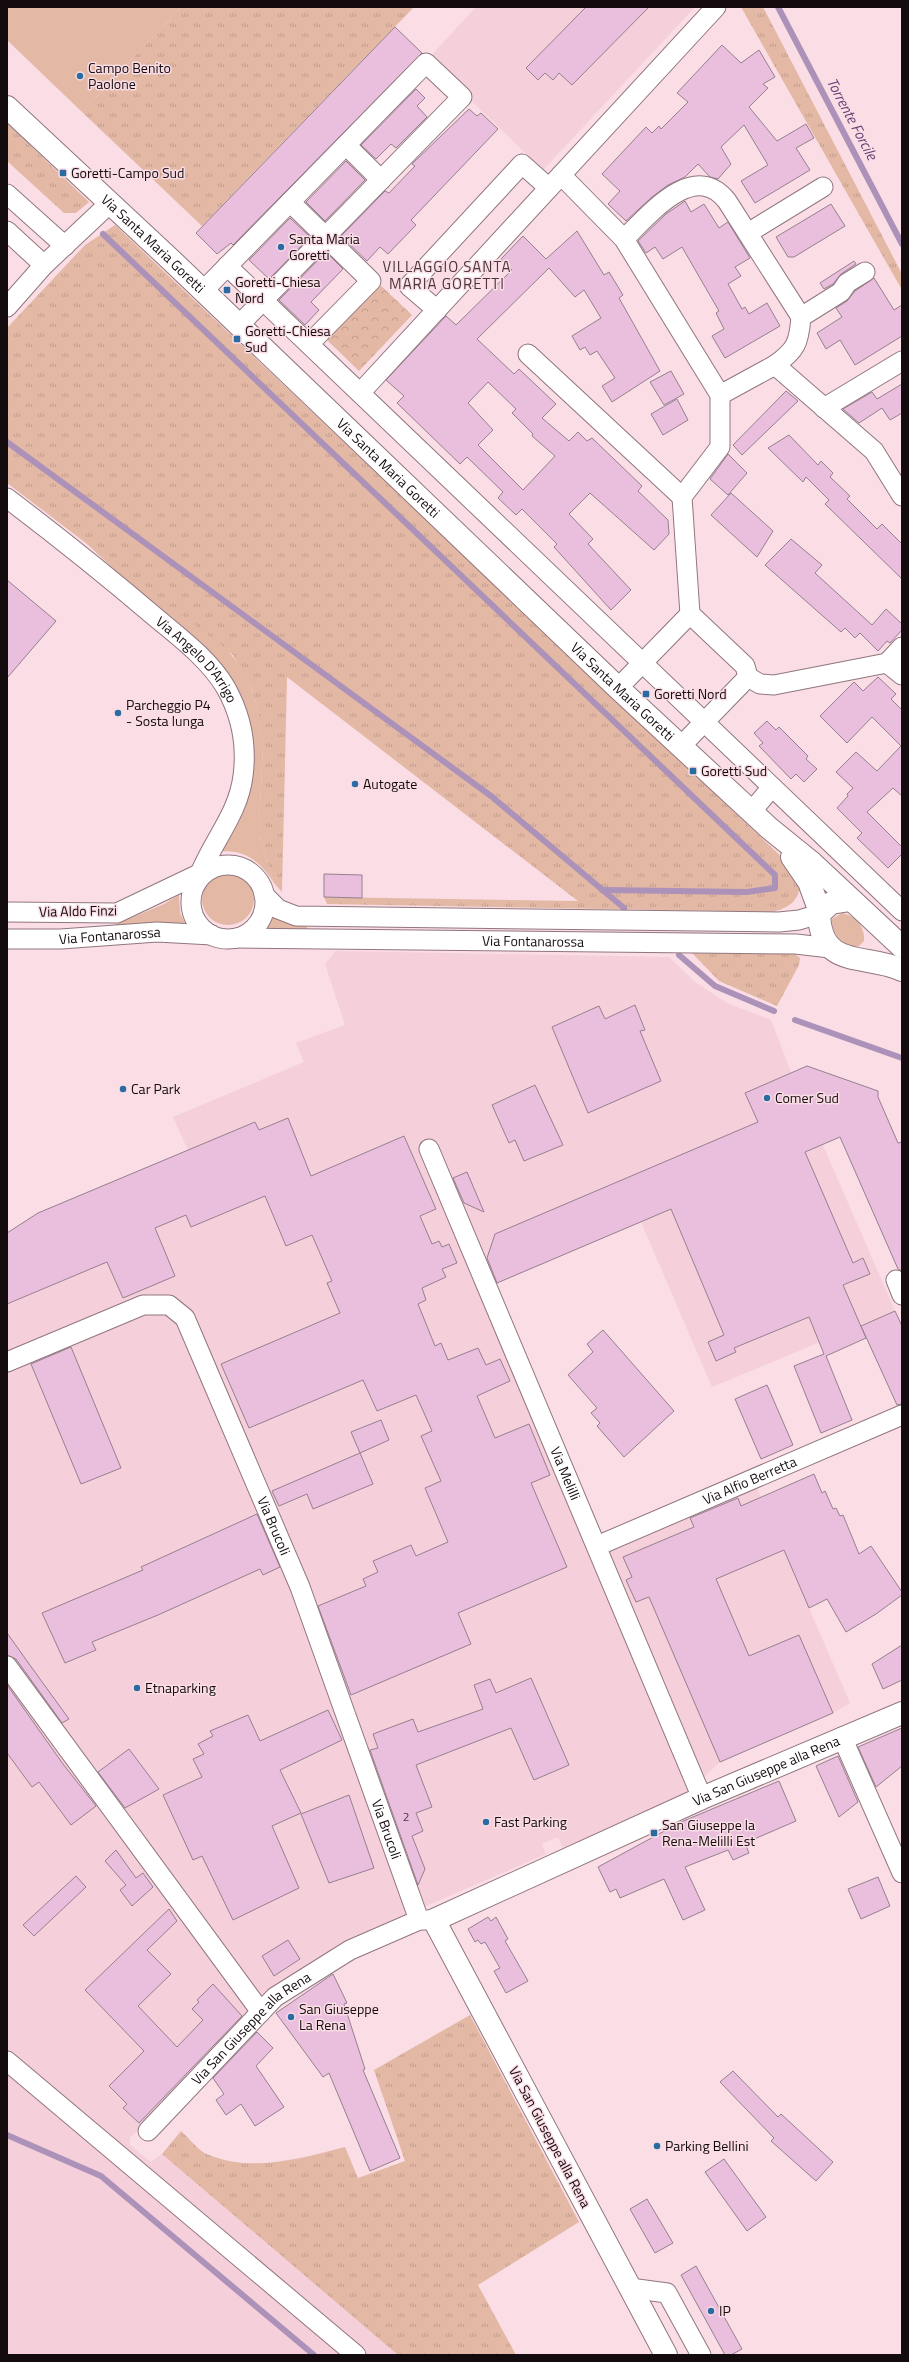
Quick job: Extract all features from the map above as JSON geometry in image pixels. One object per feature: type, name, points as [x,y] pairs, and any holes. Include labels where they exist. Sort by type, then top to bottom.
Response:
[{"type":"main road","name":"Via Santa Maria Goretti","points":[[7,107],[203,291],[618,688],[769,828]]},
{"type":"main road","points":[[769,828],[811,862],[902,947]]},
{"type":"main road","points":[[769,828],[803,869],[816,898],[820,913],[821,931],[830,948],[843,956],[866,959],[902,970]]},
{"type":"main road","points":[[820,913],[831,903],[850,900]]},
{"type":"main road","points":[[866,959],[877,945],[877,925]]},
{"type":"main road","name":"Via San Giuseppe alla Rena","points":[[666,2355],[426,1920],[842,1737],[902,1713]]},
{"type":"street","points":[[360,393],[716,7]]},
{"type":"street","points":[[203,291],[426,63],[457,92],[462,97],[238,326]]},
{"type":"street","points":[[346,145],[381,180]]},
{"type":"street","points":[[437,310],[409,286],[522,164],[555,182],[624,239],[720,395],[720,447],[682,497],[690,614],[745,666],[748,677],[760,684],[774,685],[886,663],[902,647]]},
{"type":"street","points":[[624,239],[666,200],[682,189],[705,185],[722,194],[801,317],[796,346],[790,354],[775,365],[720,395]]},
{"type":"street","points":[[748,233],[823,187]]},
{"type":"street","points":[[7,194],[65,246]]},
{"type":"street","points":[[290,202],[371,281],[309,344]]},
{"type":"street","points":[[7,307],[44,265],[110,204]]},
{"type":"street","points":[[7,231],[44,265]]},
{"type":"street","points":[[227,266],[902,911]]},
{"type":"street","points":[[801,317],[841,292],[847,283],[865,272]]},
{"type":"street","points":[[528,354],[682,497]]},
{"type":"street","points":[[824,408],[902,361]]},
{"type":"street","points":[[775,365],[874,451],[899,484]]},
{"type":"street","name":"Via Angelo D'Arrigo","points":[[7,498],[78,552],[176,634],[209,665],[226,688],[238,716],[243,738],[243,776],[238,798],[203,875]]},
{"type":"street","points":[[618,688],[690,614]]},
{"type":"street","points":[[886,663],[902,675]]},
{"type":"street","points":[[681,746],[748,677]]},
{"type":"street","points":[[751,812],[772,787]]},
{"type":"street","points":[[228,865],[244,869],[257,880],[264,895],[264,912],[259,922],[251,931],[236,938],[221,938],[212,935],[199,925],[192,910],[192,894],[203,875],[228,865]]},
{"type":"street","name":"Via Aldo Finzi","points":[[7,912],[117,913],[203,875]]},
{"type":"street","name":"Via Fontanarossa","points":[[264,895],[278,909],[296,916],[780,922],[799,920],[820,913]]},
{"type":"street","name":"Via Fontanarossa","points":[[7,939],[61,939],[157,932],[212,935]]},
{"type":"street","name":"Via Fontanarossa","points":[[236,938],[796,944],[830,948]]},
{"type":"street","name":"Via Melilli","points":[[429,1149],[702,1798]]},
{"type":"street","name":"Via Brucoli","points":[[7,1362],[143,1305],[169,1305],[185,1318],[300,1587],[426,1920]]},
{"type":"street","name":"Via Alfio Berretta","points":[[596,1546],[902,1415]]},
{"type":"street","points":[[7,1666],[261,2012]]},
{"type":"street","points":[[842,1737],[902,1873]]},
{"type":"street","name":"Via San Giuseppe alla Rena","points":[[148,2131],[275,1997],[350,1950],[426,1920]]},
{"type":"street","points":[[7,2061],[356,2355]]},
{"type":"street","points":[[630,2288],[668,2293],[701,2355]]},
{"type":"shaded area","points":[[476,7],[695,7],[543,170],[428,59]]},
{"type":"shaded area","points":[[336,951],[669,957],[695,982],[727,1003],[771,1020],[789,1067],[895,1311],[712,1387],[641,1222],[496,1284],[610,1552],[757,1488],[850,1703],[833,1713],[720,1762],[679,1801],[563,1848],[558,1837],[542,1844],[546,1854],[341,1943],[266,1994],[130,2138],[130,2145],[151,2162],[162,2154],[398,2355],[7,2355],[7,1233],[38,1213],[188,1150],[173,1117],[304,1062],[296,1043],[345,1025],[325,964]]},
{"type":"green space","name":"Campo Benito Paolone","points":[[7,7],[181,7],[82,112],[7,40]]},
{"type":"green space","points":[[181,7],[414,7],[202,226],[82,112]]},
{"type":"green space","points":[[741,7],[763,7],[902,274],[902,290]]},
{"type":"green space","points":[[7,123],[89,202],[76,213],[64,213],[7,161]]},
{"type":"green space","points":[[115,225],[788,863],[800,884],[798,895],[792,903],[772,912],[327,904],[324,897],[578,901],[287,677],[282,892],[274,883],[261,842],[259,825],[263,747],[257,705],[250,686],[233,655],[7,483],[7,328],[85,245]]},
{"type":"green space","points":[[378,283],[412,315],[359,371],[326,339]]},
{"type":"green space","points":[[85,542],[227,649],[245,673],[257,705],[261,732],[263,747],[259,825],[261,842],[274,883],[269,875],[251,858],[236,852],[218,852],[246,721],[139,593]]},
{"type":"green space","points":[[223,873],[233,873],[242,877],[250,885],[254,894],[254,904],[250,913],[242,921],[233,925],[223,925],[214,921],[206,913],[202,904],[202,894],[206,885],[214,877]]},
{"type":"green space","points":[[179,895],[180,913],[187,927],[114,925],[164,904]]},
{"type":"green space","points":[[842,913],[847,914],[859,923],[863,931],[864,941],[859,946],[853,947],[844,943],[836,934],[832,924],[832,919]]},
{"type":"green space","points":[[273,916],[296,925],[307,926],[307,930],[266,929]]},
{"type":"green space","points":[[692,953],[795,954],[800,958],[799,965],[777,1006],[719,981]]},
{"type":"green space","points":[[470,2015],[579,2222],[478,2285],[516,2355],[398,2355],[162,2154],[181,2131],[205,2153],[225,2160],[242,2163],[277,2162],[345,2147],[358,2178],[405,2161],[374,2070]]},
{"type":"building","points":[[586,7],[649,7],[572,85],[559,73],[553,80],[545,73],[538,80],[526,68]]},
{"type":"building","points":[[395,27],[422,53],[233,245],[231,243],[217,254],[196,233]]},
{"type":"building","points":[[722,45],[741,63],[759,50],[775,77],[763,84],[768,88],[749,107],[777,141],[806,124],[814,138],[796,148],[810,170],[755,203],[741,181],[768,165],[744,125],[721,147],[731,164],[718,179],[710,177],[698,164],[685,177],[668,185],[652,197],[626,221],[608,204],[620,191],[602,174],[646,127],[652,133],[659,126],[661,129],[688,102],[677,93]]},
{"type":"building","points":[[416,89],[425,98],[417,106],[427,117],[396,148],[391,144],[376,159],[361,145]]},
{"type":"building","points":[[469,109],[477,116],[481,113],[498,129],[411,220],[416,225],[388,254],[380,247],[367,261],[341,236],[385,191],[389,193],[415,166],[412,164]]},
{"type":"building","points":[[346,161],[365,180],[325,221],[306,202]]},
{"type":"building","points":[[685,201],[691,212],[704,204],[719,228],[728,222],[750,258],[735,267],[741,276],[728,284],[742,309],[745,307],[749,314],[767,303],[780,326],[725,358],[712,336],[724,329],[716,313],[719,311],[682,247],[663,259],[655,247],[646,253],[638,241],[666,214]]},
{"type":"building","points":[[831,204],[845,226],[794,257],[788,257],[776,237]]},
{"type":"building","name":"Santa Maria Goretti","points":[[290,218],[310,237],[269,279],[249,260]]},
{"type":"building","points":[[577,231],[604,275],[609,272],[623,295],[619,298],[660,371],[612,402],[602,386],[615,378],[597,351],[590,355],[585,347],[580,350],[572,336],[601,318],[584,290],[575,297],[549,268],[477,339],[514,374],[519,369],[556,404],[542,418],[569,441],[578,432],[587,441],[592,438],[642,486],[638,491],[668,520],[669,534],[654,550],[590,493],[569,514],[593,539],[588,544],[631,590],[611,610],[554,547],[557,544],[522,509],[516,515],[498,498],[503,492],[467,457],[460,464],[397,403],[404,396],[386,380],[446,316],[456,325],[512,270],[501,259],[523,236],[546,259]],"holes":[[[488,382],[516,409],[512,413],[533,434],[532,436],[555,456],[523,490],[478,445],[493,430],[468,403]]]},
{"type":"building","points":[[326,252],[343,269],[311,302],[319,310],[305,325],[279,300]]},
{"type":"building","points":[[854,261],[856,264],[841,274],[833,284],[824,289],[820,283]]},
{"type":"building","points":[[874,278],[894,310],[902,305],[902,336],[855,365],[840,340],[826,349],[817,333],[842,317],[836,308],[847,301],[855,291]]},
{"type":"building","points":[[671,371],[684,394],[664,405],[650,382]]},
{"type":"building","points":[[902,384],[902,413],[890,420],[882,408],[859,423],[843,409],[872,392],[877,399]]},
{"type":"building","points":[[786,391],[798,401],[742,455],[733,445]]},
{"type":"building","points":[[677,399],[688,420],[663,435],[651,414]]},
{"type":"building","points":[[789,435],[818,465],[821,461],[833,473],[830,477],[850,496],[847,499],[877,529],[882,524],[902,544],[902,579],[825,504],[829,500],[806,477],[803,482],[768,448]]},
{"type":"building","points":[[728,454],[747,473],[728,495],[710,479]]},
{"type":"building","points":[[731,493],[773,531],[757,557],[711,515]]},
{"type":"building","points":[[791,539],[822,565],[815,573],[872,625],[886,609],[902,624],[902,630],[890,643],[887,641],[878,651],[860,633],[855,638],[845,628],[841,632],[765,565]]},
{"type":"building","points":[[7,580],[56,621],[7,678]]},
{"type":"building","points":[[878,677],[896,694],[891,699],[902,710],[902,796],[893,788],[867,812],[902,847],[902,854],[888,868],[857,838],[862,833],[837,808],[853,788],[836,772],[856,752],[877,771],[901,746],[872,717],[847,743],[820,716],[854,682],[863,691]]},
{"type":"building","points":[[767,721],[776,730],[779,727],[808,756],[806,759],[817,769],[804,782],[796,774],[791,779],[759,746],[763,743],[754,733]]},
{"type":"building","points":[[324,874],[362,875],[362,898],[324,897]]},
{"type":"building","points":[[635,1005],[645,1030],[640,1031],[661,1081],[588,1113],[552,1027],[599,1006],[605,1019]]},
{"type":"building","points":[[807,1066],[878,1091],[878,1097],[898,1143],[902,1142],[902,1271],[898,1269],[840,1137],[805,1152],[853,1263],[863,1258],[870,1274],[843,1285],[866,1338],[826,1356],[852,1420],[821,1433],[794,1366],[824,1354],[809,1317],[734,1348],[736,1352],[716,1361],[708,1342],[724,1335],[671,1209],[497,1283],[487,1258],[495,1234],[758,1122],[745,1093]]},
{"type":"building","points":[[535,1085],[563,1145],[524,1161],[515,1140],[509,1143],[492,1105]]},
{"type":"building","points":[[288,1118],[311,1176],[404,1136],[436,1209],[420,1216],[432,1244],[439,1241],[442,1247],[449,1244],[457,1263],[442,1269],[446,1277],[422,1288],[426,1300],[418,1304],[435,1346],[441,1343],[448,1360],[478,1348],[486,1365],[500,1359],[510,1381],[477,1396],[495,1438],[529,1424],[550,1475],[531,1483],[567,1567],[458,1613],[471,1644],[351,1695],[318,1606],[366,1586],[363,1579],[378,1572],[373,1561],[411,1545],[416,1556],[448,1542],[425,1488],[441,1481],[421,1436],[432,1431],[416,1395],[377,1411],[363,1380],[249,1428],[221,1364],[340,1313],[327,1283],[332,1281],[312,1235],[286,1246],[265,1196],[191,1227],[186,1215],[155,1228],[175,1276],[123,1298],[107,1262],[7,1304],[7,1233],[38,1213],[255,1122],[259,1130]]},
{"type":"building","points":[[467,1172],[484,1212],[464,1203],[453,1178]]},
{"type":"building","points":[[895,1311],[902,1326],[902,1404],[897,1405],[861,1326]]},
{"type":"building","points":[[603,1330],[674,1411],[624,1457],[597,1426],[600,1423],[591,1413],[597,1408],[568,1375],[593,1352],[587,1344]]},
{"type":"building","points":[[71,1347],[121,1468],[81,1484],[31,1364]]},
{"type":"building","points":[[767,1385],[793,1445],[761,1459],[735,1399]]},
{"type":"building","points":[[381,1420],[389,1440],[360,1453],[351,1432]]},
{"type":"building","points":[[360,1453],[373,1484],[313,1509],[307,1494],[279,1506],[272,1491]]},
{"type":"building","points":[[814,1474],[822,1493],[825,1491],[833,1509],[836,1508],[840,1516],[843,1515],[859,1554],[871,1546],[902,1592],[902,1595],[876,1614],[846,1632],[827,1599],[809,1608],[784,1550],[716,1579],[749,1656],[799,1635],[833,1713],[720,1762],[649,1597],[636,1602],[626,1580],[632,1577],[623,1557],[694,1527],[690,1518],[738,1498],[741,1506]]},
{"type":"building","points":[[257,1514],[280,1567],[263,1575],[260,1569],[158,1615],[92,1642],[96,1650],[65,1663],[42,1613],[143,1570],[141,1567]]},
{"type":"building","points":[[7,1633],[69,1719],[62,1723],[16,1659],[7,1655]]},
{"type":"building","points":[[902,1645],[902,1680],[883,1689],[872,1664]]},
{"type":"building","points":[[531,1678],[569,1765],[534,1780],[511,1728],[416,1765],[432,1807],[416,1813],[423,1831],[412,1836],[425,1869],[418,1885],[370,1750],[378,1748],[373,1734],[413,1719],[418,1732],[483,1709],[474,1685],[490,1679],[496,1693]]},
{"type":"building","points":[[7,1685],[63,1764],[96,1806],[71,1825],[39,1782],[32,1787],[7,1753]]},
{"type":"building","points":[[328,1710],[342,1740],[280,1770],[301,1813],[272,1826],[299,1888],[233,1920],[202,1856],[193,1860],[163,1795],[202,1777],[193,1759],[204,1754],[198,1744],[213,1736],[210,1731],[248,1715],[260,1741]]},
{"type":"building","points":[[902,1728],[902,1766],[876,1787],[858,1747]]},
{"type":"building","points":[[129,1749],[159,1789],[125,1808],[98,1772]]},
{"type":"building","points":[[838,1756],[858,1802],[839,1817],[816,1766]]},
{"type":"building","points":[[779,1781],[796,1821],[745,1843],[749,1853],[733,1860],[728,1850],[685,1867],[705,1910],[683,1920],[664,1879],[620,1898],[616,1889],[610,1892],[598,1867],[681,1822]]},
{"type":"building","points":[[349,1795],[374,1868],[329,1883],[301,1814]]},
{"type":"building","points":[[116,1850],[136,1878],[143,1873],[153,1887],[132,1906],[120,1890],[126,1885],[105,1861]]},
{"type":"building","points":[[76,1876],[86,1887],[34,1936],[23,1925]]},
{"type":"building","points":[[878,1877],[890,1906],[861,1919],[848,1889]]},
{"type":"building","points":[[169,1909],[177,1921],[147,1950],[171,1974],[138,2006],[177,2047],[203,2020],[192,2009],[199,2002],[197,2000],[213,1984],[242,2016],[139,2123],[123,2108],[127,2104],[109,2086],[144,2051],[85,1990]]},
{"type":"building","points":[[488,1917],[491,1921],[496,1917],[508,1939],[505,1941],[528,1981],[506,1993],[494,1971],[500,1968],[485,1942],[481,1944],[478,1940],[475,1942],[468,1929]]},
{"type":"building","points":[[288,1940],[300,1959],[274,1976],[262,1956]]},
{"type":"building","points":[[333,1974],[347,2003],[344,2004],[365,2069],[363,2070],[400,2158],[370,2171],[329,2073],[323,2077],[276,2013]]},
{"type":"building","points":[[257,2032],[273,2048],[256,2066],[284,2107],[255,2126],[241,2104],[226,2115],[216,2100],[224,2094],[213,2078]]},
{"type":"building","points":[[733,2071],[778,2117],[781,2114],[833,2162],[816,2181],[771,2141],[774,2138],[720,2082]]},
{"type":"building","points":[[724,2159],[766,2217],[747,2231],[705,2172]]},
{"type":"building","points":[[647,2199],[673,2243],[655,2253],[630,2209]]},
{"type":"building","points":[[696,2266],[742,2349],[731,2355],[725,2355],[681,2275]]},
{"type":"waterway","name":"Torrente Forcile","points":[[778,7],[902,244]]},
{"type":"waterway","points":[[103,234],[775,875],[775,888],[747,892],[602,890]]},
{"type":"waterway","points":[[7,442],[491,796],[624,908]]},
{"type":"waterway","points":[[679,955],[715,986],[774,1011]]},
{"type":"waterway","points":[[795,1020],[902,1058]]},
{"type":"waterway","points":[[7,2135],[101,2176],[314,2355]]},
{"type":"place","name":"Campo Benito Paolone","points":[[80,76]]},
{"type":"place","name":"Goretti-Campo Sud","points":[[63,173]]},
{"type":"place","name":"Santa Maria Goretti","points":[[281,247]]},
{"type":"place","name":"Goretti-Chiesa Nord","points":[[227,290]]},
{"type":"place","name":"Goretti-Chiesa Sud","points":[[237,339]]},
{"type":"place","name":"Goretti Nord","points":[[646,694]]},
{"type":"place","name":"Parcheggio P4 - Sosta lunga","points":[[118,713]]},
{"type":"place","name":"Goretti Sud","points":[[693,771]]},
{"type":"place","name":"Autogate","points":[[355,784]]},
{"type":"place","name":"Car Park","points":[[123,1089]]},
{"type":"place","name":"Comer Sud","points":[[767,1098]]},
{"type":"place","name":"Etnaparking","points":[[137,1688]]},
{"type":"place","name":"Fast Parking","points":[[486,1822]]},
{"type":"place","name":"San Giuseppe la Rena-Melilli Est","points":[[654,1833]]},
{"type":"place","name":"San Giuseppe La Rena","points":[[291,2017]]},
{"type":"place","name":"Parking Bellini","points":[[657,2146]]},
{"type":"place","name":"IP","points":[[711,2311]]},
{"type":"district","name":"VILLAGGIO SANTA MARIA GORETTI","points":[[447,276]]}]
